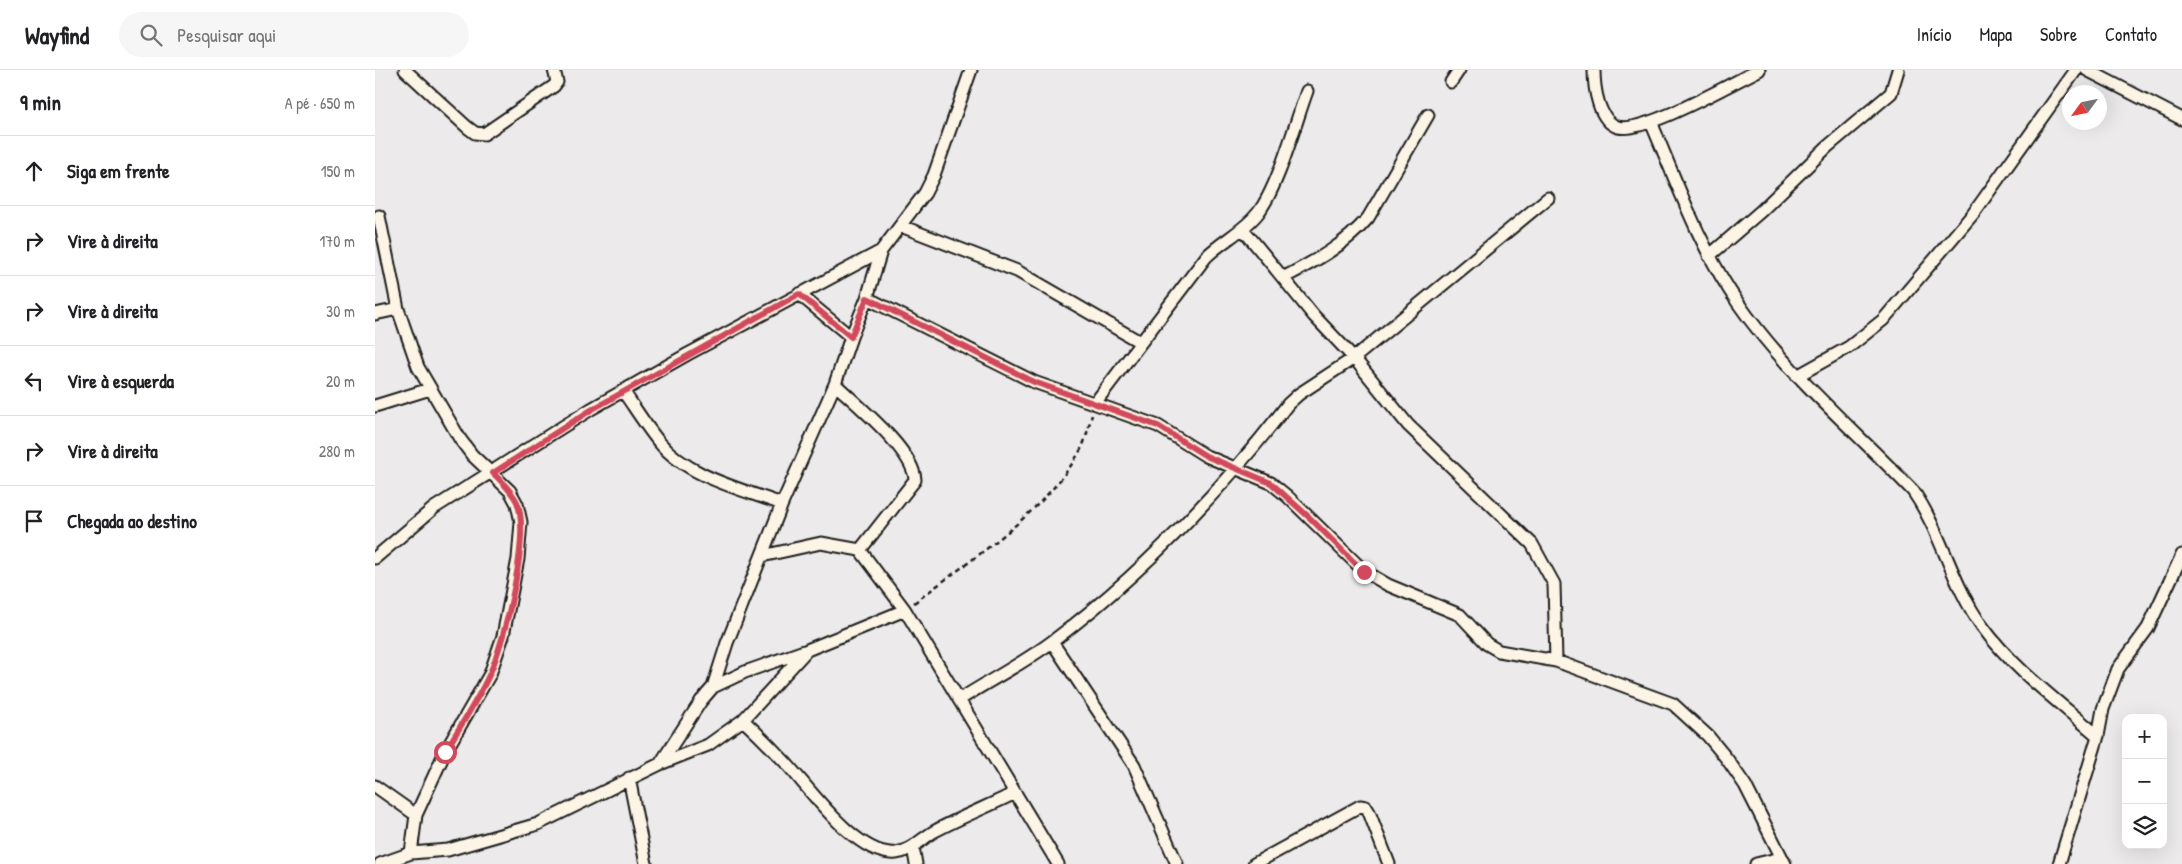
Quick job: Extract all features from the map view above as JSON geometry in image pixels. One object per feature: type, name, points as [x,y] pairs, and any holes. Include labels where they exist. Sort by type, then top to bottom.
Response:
[{"type":"street","points":[[405,70],[467,127],[475,133],[484,134],[554,86],[557,82],[554,70]]},
{"type":"street","points":[[713,687],[727,643],[782,504],[835,384],[867,298],[881,251],[925,194],[934,175],[971,70]]},
{"type":"street","points":[[1451,82],[1459,70]]},
{"type":"street","points":[[1593,70],[1600,106],[1607,120],[1617,127],[1629,127],[1651,122],[1759,70]]},
{"type":"street","points":[[1709,256],[1761,211],[1827,147],[1891,93],[1898,70]]},
{"type":"street","points":[[1797,376],[1857,342],[1883,320],[1973,214],[2076,70]]},
{"type":"street","points":[[2087,70],[2182,119]]},
{"type":"street","points":[[1095,403],[1206,258],[1221,243],[1243,229],[1259,212],[1270,194],[1307,91]]},
{"type":"street","points":[[1283,278],[1325,256],[1344,243],[1358,230],[1368,218],[1428,115]]},
{"type":"street","points":[[1651,122],[1709,256],[1738,303],[1797,376],[1913,491],[1926,510],[1965,596],[1982,626],[1993,640],[2098,736]]},
{"type":"street","points":[[959,700],[1052,642],[1130,576],[1193,518],[1288,404],[1299,394],[1353,358],[1548,198]]},
{"type":"street","points":[[379,216],[398,309],[418,367],[460,439],[472,454],[510,491],[517,504],[521,522],[518,559],[503,636],[490,674],[445,752],[416,815],[411,852]]},
{"type":"street","points":[[901,226],[1017,271],[1140,342]]},
{"type":"street","points":[[1243,229],[1314,316],[1353,358],[1415,433],[1532,544],[1554,584],[1556,661]]},
{"type":"street","points":[[375,558],[434,508],[623,391],[881,251]]},
{"type":"street","points":[[799,294],[851,337]]},
{"type":"street","points":[[867,298],[1034,382],[1158,426],[1206,456],[1271,483],[1287,496],[1364,572],[1388,585],[1453,611],[1487,644],[1499,651],[1556,661],[1673,704],[1721,751],[1745,785],[1783,861],[1756,864]]},
{"type":"street","points":[[375,314],[398,309]]},
{"type":"street","points":[[835,384],[898,446],[910,460],[915,471],[915,480],[910,489],[860,550]]},
{"type":"street","points":[[375,406],[430,389]]},
{"type":"street","points":[[623,391],[659,442],[674,456],[719,481],[782,504]]},
{"type":"street","points":[[762,556],[821,543],[860,550],[905,610],[1057,864]]},
{"type":"street","points":[[2059,864],[2098,736],[2103,709],[2118,669],[2148,628],[2182,555]]},
{"type":"street","points":[[660,764],[701,700],[713,687],[745,672],[807,650],[905,610]]},
{"type":"street","points":[[1052,642],[1134,765],[1177,864]]},
{"type":"street","points":[[380,864],[411,852],[448,850],[538,824],[629,778],[713,743],[743,720],[807,650]]},
{"type":"street","points":[[743,720],[840,823],[858,839],[886,853],[913,847],[933,832],[1015,793]]},
{"type":"street","points":[[629,778],[647,864]]},
{"type":"street","points":[[375,786],[416,815]]},
{"type":"street","points":[[1254,864],[1360,806],[1366,807],[1369,812],[1389,864]]},
{"type":"street","points":[[913,847],[916,864]]},
{"type":"path","points":[[905,610],[1005,533],[1053,489],[1081,450],[1095,403]]},
{"type":"route","points":[[445,752],[490,674],[503,636],[518,559],[521,522],[517,504],[510,491],[493,473],[591,410],[688,354],[799,294],[851,337],[867,298],[1045,387],[1158,426],[1206,456],[1271,483],[1310,518],[1364,572]]}]
